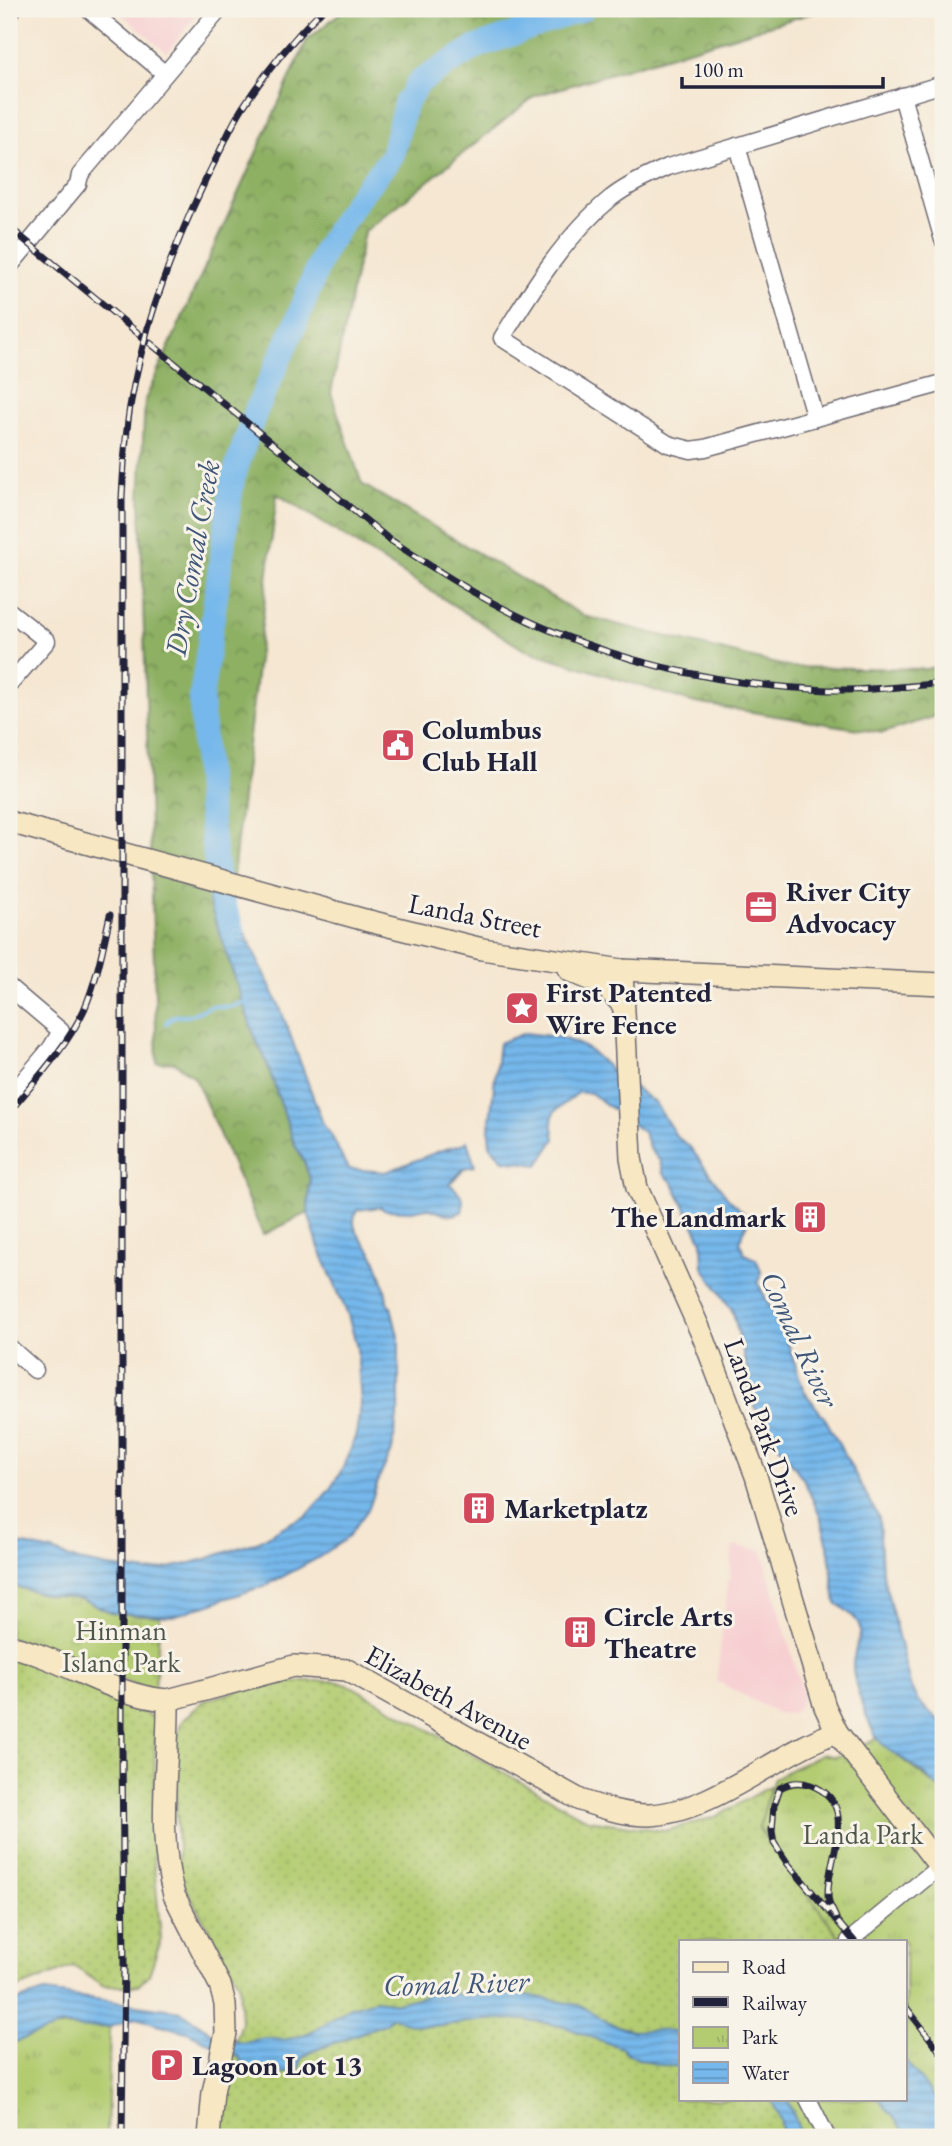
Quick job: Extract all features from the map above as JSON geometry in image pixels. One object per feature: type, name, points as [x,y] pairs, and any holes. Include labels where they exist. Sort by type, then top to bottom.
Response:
[{"type":"street","points":[[9,13],[13,9]]},
{"type":"street","points":[[88,9],[164,73]]},
{"type":"street","points":[[9,254],[71,179],[80,175],[219,9]]},
{"type":"street","points":[[943,84],[667,167],[643,178],[613,197],[585,222],[502,338],[668,444],[691,450],[943,383]]},
{"type":"street","points":[[902,96],[943,240]]},
{"type":"street","points":[[737,146],[814,418]]},
{"type":"street","points":[[9,267],[78,184],[80,175]]},
{"type":"street","points":[[9,611],[47,641],[9,685]]},
{"type":"street","name":"Landa Street","points":[[9,822],[365,920],[482,948],[622,971],[943,984]]},
{"type":"street","points":[[563,960],[570,971],[595,980],[611,990],[623,1005]]},
{"type":"street","name":"Landa Park Drive","points":[[622,971],[631,1158],[637,1188],[704,1339],[756,1476],[825,1707],[837,1732],[941,1869]]},
{"type":"street","points":[[9,988],[61,1031],[9,1098]]},
{"type":"street","points":[[9,1347],[35,1370]]},
{"type":"street","points":[[9,1646],[58,1661],[132,1695],[168,1700],[165,1840],[170,1880],[174,1895],[220,1985],[225,2004],[226,2033],[213,2092],[209,2137]]},
{"type":"street","name":"Elizabeth Avenue","points":[[168,1700],[294,1666],[347,1670],[580,1800],[611,1811],[650,1815],[687,1807],[724,1791],[810,1743],[837,1732]]},
{"type":"street","points":[[168,1731],[205,1691]]},
{"type":"street","points":[[850,1940],[941,1869]]},
{"type":"street","points":[[808,2100],[827,2137]]},
{"type":"shaded area","points":[[116,9],[201,9],[167,53]]},
{"type":"shaded area","points":[[733,1546],[762,1550],[802,1690],[802,1703],[792,1714],[777,1713],[716,1681]]},
{"type":"green space","points":[[345,9],[825,9],[535,96],[364,232],[331,393],[362,484],[584,616],[789,667],[926,669],[943,665],[943,714],[883,733],[695,703],[523,649],[277,494],[230,902],[209,902],[255,1038],[310,1179],[308,1213],[263,1235],[195,1078],[174,1062],[157,1063],[140,500],[145,400],[307,40]]},
{"type":"green space","name":"Hinman Island Park","points":[[9,1585],[48,1595],[82,1599],[113,1613],[160,1616],[155,1689],[149,1690],[9,1637]]},
{"type":"green space","points":[[9,1653],[51,1668],[155,1718],[154,1865],[161,1939],[149,1975],[138,1986],[104,1986],[73,1966],[9,1992]]},
{"type":"green space","points":[[302,1681],[336,1681],[353,1687],[588,1820],[665,1831],[715,1817],[771,1786],[759,1829],[839,1936],[836,1940],[679,1940],[679,2100],[801,2100],[818,2137],[221,2137],[221,2107],[228,2066],[241,2022],[239,1983],[179,1876],[174,1747],[182,1721],[204,1701],[244,1689]]},
{"type":"green space","name":"Landa Park","points":[[877,1738],[943,1792],[943,2137],[818,2137],[801,2100],[906,2100],[906,1940],[836,1940],[839,1936],[759,1828],[774,1778],[821,1754],[836,1757]]},
{"type":"green space","points":[[58,2027],[110,2027],[107,2137],[9,2137],[9,2042]]},
{"type":"water","points":[[209,901],[230,902],[279,1005],[324,1126],[349,1169],[386,1172],[467,1141],[475,1166],[464,1168],[450,1184],[461,1196],[462,1212],[453,1215],[427,1208],[412,1211],[384,1210],[381,1207],[357,1210],[354,1217],[356,1230],[379,1269],[399,1340],[399,1404],[392,1451],[369,1508],[347,1538],[318,1558],[267,1585],[173,1616],[113,1613],[82,1599],[48,1595],[9,1585],[9,1542],[52,1551],[78,1561],[148,1572],[206,1559],[259,1541],[307,1516],[330,1489],[345,1465],[356,1434],[361,1404],[357,1348],[348,1315],[319,1248],[308,1213],[310,1179],[255,1038]]},
{"type":"water","points":[[525,1033],[558,1037],[591,1051],[655,1103],[677,1137],[689,1146],[729,1199],[744,1213],[748,1221],[740,1242],[745,1254],[756,1259],[759,1265],[761,1274],[758,1283],[787,1340],[804,1391],[826,1420],[879,1518],[882,1570],[910,1685],[917,1700],[943,1725],[943,1792],[919,1770],[885,1747],[869,1724],[858,1693],[853,1667],[860,1626],[849,1612],[836,1603],[828,1545],[820,1516],[804,1480],[762,1422],[750,1397],[747,1369],[733,1312],[703,1267],[702,1241],[673,1183],[663,1173],[660,1161],[649,1148],[644,1133],[591,1093],[578,1093],[554,1112],[552,1121],[555,1139],[538,1165],[503,1160],[490,1145],[489,1129],[499,1043]]},
{"type":"water","points":[[45,1992],[180,2011],[216,2035],[241,2043],[265,2038],[283,2040],[298,2037],[315,2030],[351,2007],[376,2000],[398,2003],[427,1995],[527,1995],[582,2006],[609,2023],[632,2031],[679,2032],[679,2066],[640,2060],[623,2048],[547,2023],[487,2020],[427,2026],[415,2025],[393,2017],[384,2024],[313,2051],[302,2058],[298,2071],[255,2077],[244,2069],[239,2057],[187,2032],[136,2018],[110,2027],[80,2028],[63,2025],[9,2044],[9,2003]]},
{"type":"water","points":[[906,2063],[943,2108],[943,2137],[909,2137],[880,2100],[906,2100]]},
{"type":"water","points":[[771,2100],[787,2100],[800,2137],[783,2137],[781,2122]]},
{"type":"waterway","name":"Dry Comal Creek","points":[[233,930],[220,896],[207,792],[201,699],[233,478],[255,413],[296,323],[324,251],[357,199],[392,156],[405,104],[419,82],[474,48],[583,9]]},
{"type":"waterway","points":[[166,1023],[174,1016],[188,1016],[212,1006],[228,1007],[248,1002]]},
{"type":"railway","points":[[122,2137],[122,497],[126,437],[137,368],[155,304],[191,211],[241,109],[281,55],[323,9]]},
{"type":"railway","points":[[9,227],[386,537],[448,577],[512,613],[557,633],[622,656],[724,679],[827,690],[943,683]]},
{"type":"railway","points":[[9,1112],[40,1076],[77,1024],[89,999],[110,915]]},
{"type":"railway","points":[[836,1918],[829,1903],[828,1888],[837,1838],[835,1807],[827,1794],[811,1785],[787,1784],[780,1788],[774,1805],[774,1843],[788,1864],[853,1940]]},
{"type":"railway","points":[[906,2007],[943,2055]]},
{"type":"place","name":"Columbus Club Hall","points":[[398,745]]},
{"type":"place","name":"River City Advocacy","points":[[761,907]]},
{"type":"place","name":"First Patented Wire Fence","points":[[522,1008]]},
{"type":"place","name":"The Landmark","points":[[810,1217]]},
{"type":"place","name":"Marketplatz","points":[[479,1508]]},
{"type":"place","name":"Circle Arts Theatre","points":[[580,1632]]},
{"type":"place","name":"Lagoon Lot 13","points":[[167,2065]]},
{"type":"water label","name":"Comal River","points":[[800,1339]]},
{"type":"water label","name":"Comal River","points":[[456,1983]]}]
